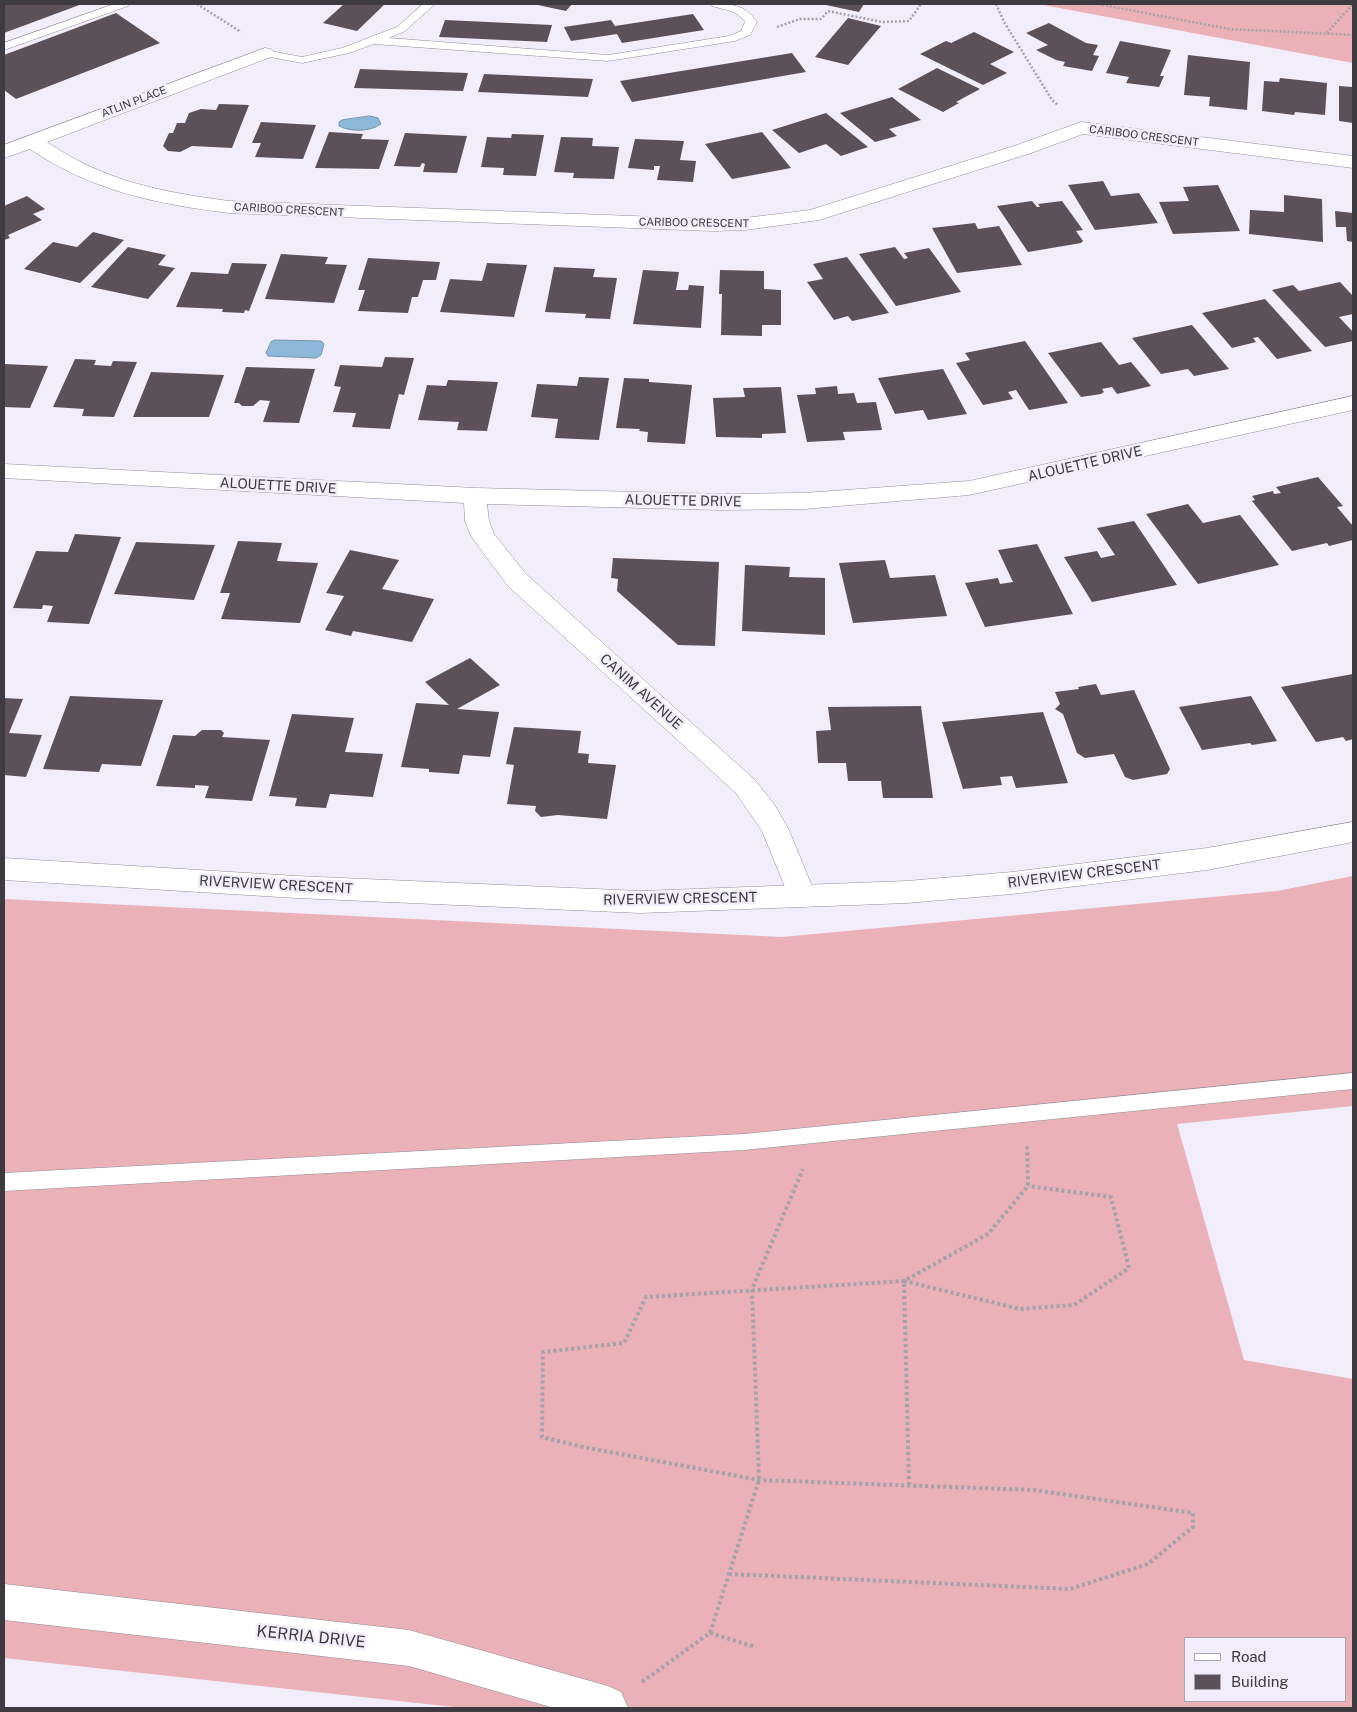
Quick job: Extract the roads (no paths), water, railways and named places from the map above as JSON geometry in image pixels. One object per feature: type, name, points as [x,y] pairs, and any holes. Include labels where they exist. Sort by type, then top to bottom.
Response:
[{"type":"street","name":"ATLIN PLACE","points":[[4,152],[265,53]]},
{"type":"street","name":"CARIBOO CRESCENT","points":[[32,141],[60,162],[88,176],[115,185],[183,202],[320,212],[721,225],[761,223],[812,216],[1014,152],[1081,128],[1353,162]]},
{"type":"street","name":"ALOUETTE DRIVE","points":[[4,471],[475,496],[722,502],[804,501],[960,489],[1030,476],[1353,403]]},
{"type":"street","name":"CANIM AVENUE","points":[[475,496],[477,521],[483,536],[500,561],[517,580],[745,786],[764,811],[775,830],[802,896]]},
{"type":"street","name":"RIVERVIEW CRESCENT","points":[[4,869],[514,898],[641,902],[907,892],[1109,872],[1207,859],[1353,832]]},
{"type":"street","name":"KERRIA DRIVE","points":[[4,1602],[409,1648],[609,1707]]},
{"type":"lane","points":[[4,47],[124,4]]},
{"type":"lane","points":[[265,53],[302,60],[345,51],[401,29],[429,4]]},
{"type":"lane","points":[[373,40],[608,58],[731,38],[746,33],[751,22],[747,14],[738,8],[716,4]]},
{"type":"lane","points":[[4,1182],[744,1142],[1353,1081]]},
{"type":"water","points":[[370,116],[378,118],[381,124],[371,129],[360,130],[339,126],[339,122],[342,120]]},
{"type":"water","points":[[275,340],[321,341],[324,344],[321,355],[316,358],[268,356],[266,353],[271,342]]}]
